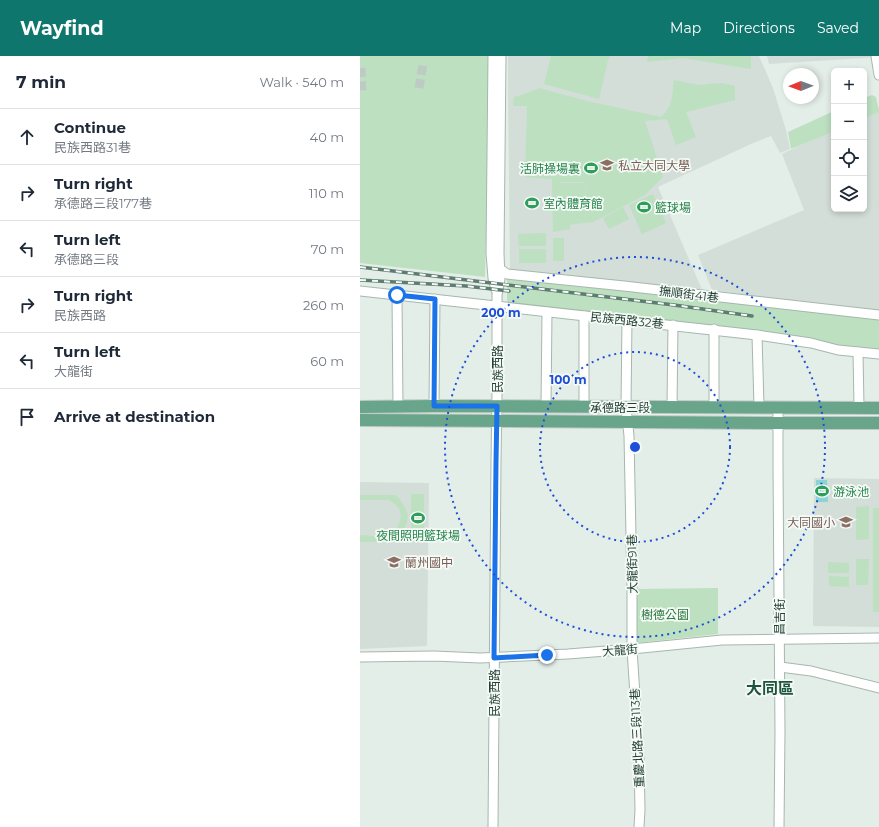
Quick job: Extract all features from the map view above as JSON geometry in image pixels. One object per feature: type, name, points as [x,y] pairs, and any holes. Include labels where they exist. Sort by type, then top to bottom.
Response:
[{"type":"main road","name":"承德路三段","points":[[360,407],[497,406],[879,408]]},
{"type":"main road","name":"承德路三段","points":[[360,420],[879,423]]},
{"type":"street","name":"民族西路","points":[[493,56],[491,253],[493,278],[497,295]]},
{"type":"street","name":"民族西路","points":[[493,827],[497,295],[500,278],[501,56]]},
{"type":"street","points":[[876,56],[879,75]]},
{"type":"street","points":[[500,269],[510,266]]},
{"type":"street","name":"撫順街41巷","points":[[500,269],[507,274],[624,286],[879,316]]},
{"type":"street","name":"民族西路32巷","points":[[360,291],[757,334],[838,350],[879,354]]},
{"type":"street","points":[[397,295],[398,407]]},
{"type":"street","points":[[434,406],[435,299]]},
{"type":"street","points":[[546,407],[547,312]]},
{"type":"street","points":[[584,316],[584,407]]},
{"type":"street","name":"大龍街91巷","points":[[627,320],[626,407],[628,422],[631,503],[632,650]]},
{"type":"street","points":[[672,325],[672,407]]},
{"type":"street","points":[[714,329],[714,407]]},
{"type":"street","points":[[757,334],[759,407]]},
{"type":"street","points":[[858,352],[859,408]]},
{"type":"street","name":"昌吉街","points":[[778,407],[780,667],[779,827]]},
{"type":"street","name":"大龍街","points":[[360,658],[434,656],[494,658],[632,650],[722,640],[879,638]]},
{"type":"street","name":"重慶北路三段113巷","points":[[632,650],[639,758],[640,827]]},
{"type":"street","points":[[780,667],[811,671],[879,688]]},
{"type":"shaded area","name":"私立大同大學","points":[[508,56],[759,56],[773,88],[786,130],[790,149],[780,153],[771,136],[658,187],[703,292],[510,269]]},
{"type":"shaded area","points":[[767,56],[879,56],[879,57],[769,64]]},
{"type":"shaded area","points":[[879,107],[879,312],[712,290],[698,255],[804,210],[782,154],[831,130],[831,212],[867,212],[867,113]]},
{"type":"shaded area","name":"大同國小","points":[[814,478],[879,479],[879,627],[813,626]]},
{"type":"shaded area","name":"蘭州國中","points":[[360,482],[429,483],[427,646],[360,649]]},
{"type":"green space","points":[[360,56],[490,56],[485,277],[360,263]]},
{"type":"green space","points":[[551,56],[610,56],[599,99],[544,84]]},
{"type":"green space","points":[[648,56],[751,56],[751,69],[683,58],[647,62]]},
{"type":"green space","points":[[674,80],[699,85],[721,83],[735,86],[735,100],[686,112],[696,137],[676,145],[667,119],[645,121],[663,177],[645,195],[593,222],[570,225],[570,229],[553,232],[552,179],[525,177],[527,106],[513,106],[514,97],[539,88],[587,101],[661,117],[668,109],[670,104]],"holes":[[[585,182],[586,204],[585,208],[585,183],[560,183]]]},
{"type":"green space","points":[[872,95],[876,97],[879,112],[867,117],[867,104],[867,97]]},
{"type":"green space","points":[[831,112],[831,132],[791,149],[788,132]]},
{"type":"green space","points":[[653,194],[666,223],[642,234],[629,205]]},
{"type":"green space","points":[[623,207],[629,219],[609,229],[603,218]]},
{"type":"green space","points":[[546,233],[546,246],[519,246],[518,234]]},
{"type":"green space","points":[[553,238],[564,238],[564,261],[553,261]]},
{"type":"green space","points":[[519,249],[546,249],[546,263],[519,263]]},
{"type":"green space","points":[[507,277],[879,319],[879,351],[839,348],[809,339],[686,322],[507,305]]},
{"type":"green space","name":"夜間照明籃球場","points":[[411,494],[424,494],[424,542],[411,542]]},
{"type":"green space","points":[[360,495],[395,495],[399,498],[408,515],[407,522],[401,536],[407,537],[407,542],[360,542],[360,535],[389,535],[398,526],[401,515],[394,503],[389,500],[360,500]]},
{"type":"green space","points":[[869,506],[869,539],[856,540],[856,507]]},
{"type":"green space","points":[[873,508],[879,508],[879,612],[873,612]]},
{"type":"green space","points":[[856,559],[869,559],[868,585],[856,585]]},
{"type":"green space","points":[[828,562],[849,563],[849,573],[828,573]]},
{"type":"green space","points":[[829,576],[849,577],[849,587],[829,586]]},
{"type":"green space","name":"樹德公園","points":[[718,588],[718,634],[636,643],[635,589]]},
{"type":"water","name":"游泳池","points":[[816,480],[827,480],[828,502],[816,502]]},
{"type":"tunnel","points":[[419,88],[423,64]]},
{"type":"tunnel","points":[[361,68],[362,93]]},
{"type":"railway","points":[[360,267],[674,305],[752,316]]},
{"type":"railway","points":[[360,280],[466,286],[509,291]]},
{"type":"place","name":"私立大同大學","points":[[607,165]]},
{"type":"place","name":"活肺操場裏","points":[[591,168]]},
{"type":"place","name":"室內體育館","points":[[532,203]]},
{"type":"place","name":"籃球場","points":[[644,207]]},
{"type":"place","name":"游泳池","points":[[822,491]]},
{"type":"place","name":"夜間照明籃球場","points":[[418,518]]},
{"type":"place","name":"大同國小","points":[[846,522]]},
{"type":"place","name":"蘭州國中","points":[[394,562]]},
{"type":"district","name":"大同區","points":[[770,688]]},
{"type":"route","points":[[397,295],[435,299],[434,406],[497,406],[494,658],[547,655]]}]
